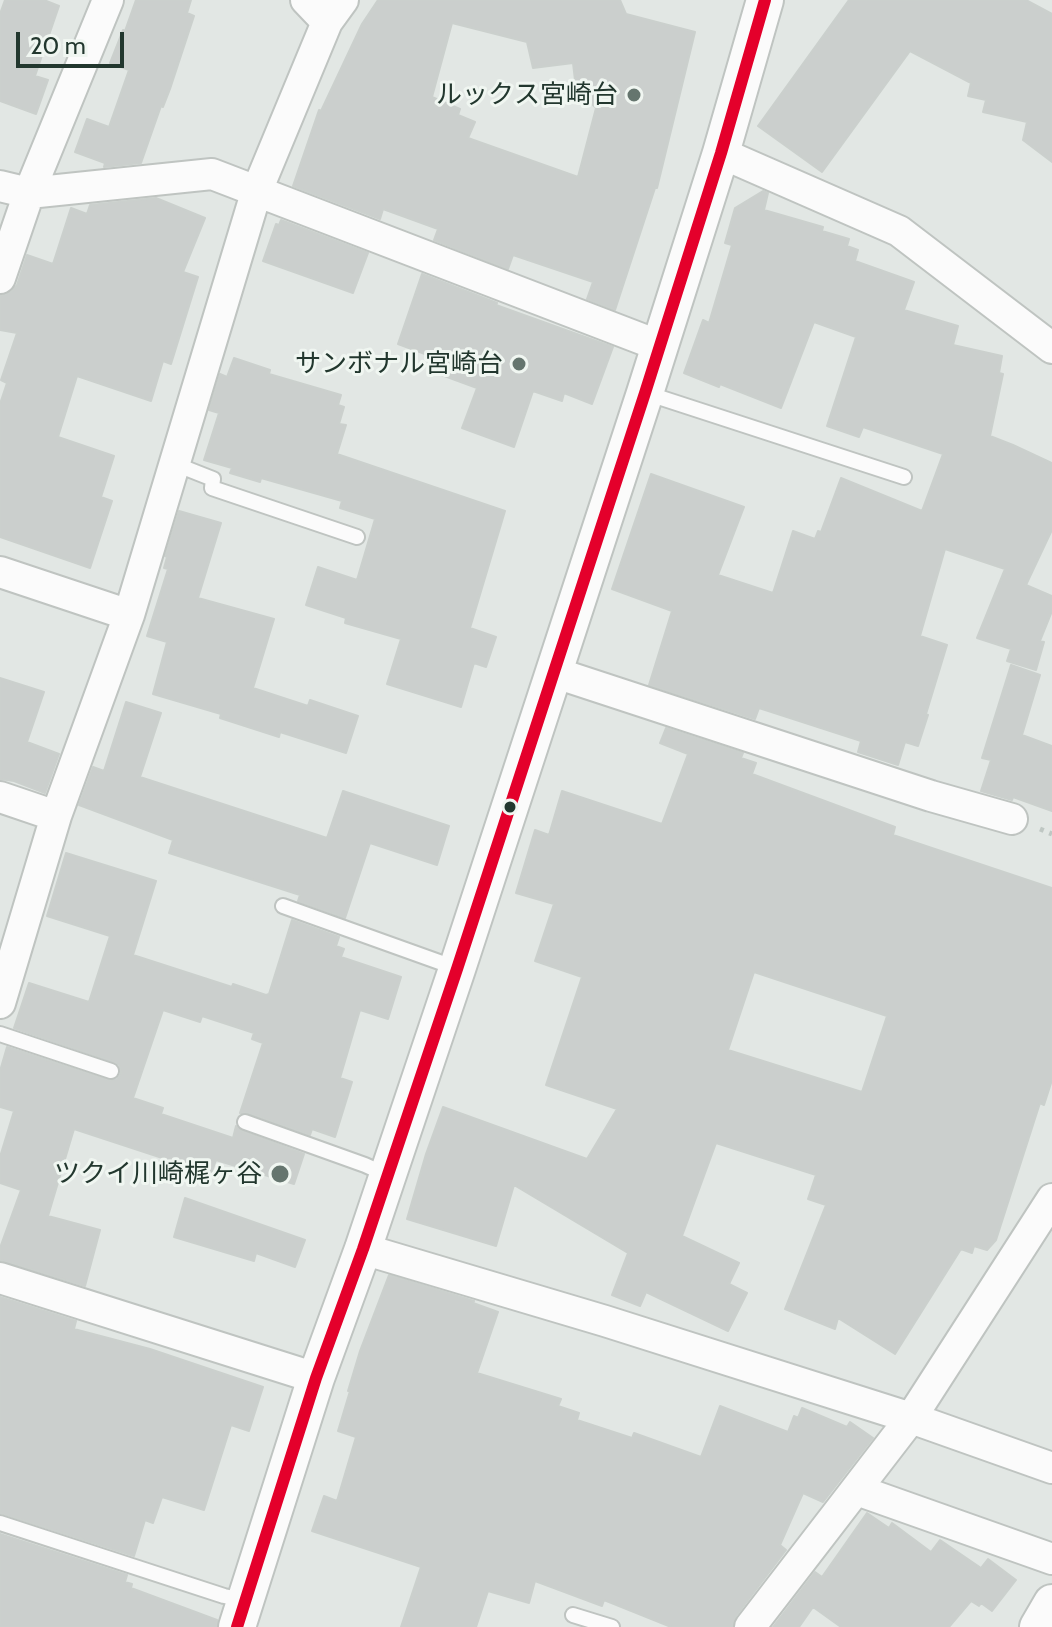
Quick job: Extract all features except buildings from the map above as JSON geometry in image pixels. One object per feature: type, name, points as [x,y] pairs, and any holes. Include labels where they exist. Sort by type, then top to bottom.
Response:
[{"type":"street","points":[[0,278],[29,193],[108,0]]},
{"type":"street","points":[[241,1614],[316,1378],[457,969],[645,393],[721,153],[765,0]]},
{"type":"street","points":[[0,1003],[56,816],[129,615],[256,193],[325,7]]},
{"type":"street","points":[[721,153],[899,231],[1052,348]]},
{"type":"street","points":[[0,186],[29,193],[212,174],[660,346]]},
{"type":"street","points":[[0,572],[129,615]]},
{"type":"street","points":[[553,672],[931,796],[1012,819]]},
{"type":"street","points":[[0,797],[56,816]]},
{"type":"street","points":[[750,1627],[911,1418],[1052,1199]]},
{"type":"street","points":[[363,1249],[605,1321],[911,1418],[1052,1468]]},
{"type":"street","points":[[0,1278],[316,1378]]},
{"type":"street","points":[[857,1490],[1052,1559]]},
{"type":"street","points":[[1038,1627],[1052,1603]]},
{"type":"lane","points":[[645,393],[904,477]]},
{"type":"lane","points":[[175,464],[213,479],[212,488],[357,537]]},
{"type":"lane","points":[[283,906],[457,969]]},
{"type":"lane","points":[[0,1034],[111,1071]]},
{"type":"lane","points":[[245,1122],[387,1175]]},
{"type":"lane","points":[[0,1523],[224,1596],[241,1614]]},
{"type":"lane","points":[[573,1615],[612,1627]]},
{"type":"transit line","points":[[237,1627],[316,1378],[457,969],[645,393],[721,153],[765,0]]},
{"type":"place","name":"ルックス宮崎台","points":[[634,95]]},
{"type":"place","name":"サンボナル宮崎台","points":[[519,364]]},
{"type":"place","name":"ツクイ川崎梶ヶ谷","points":[[280,1174]]}]
